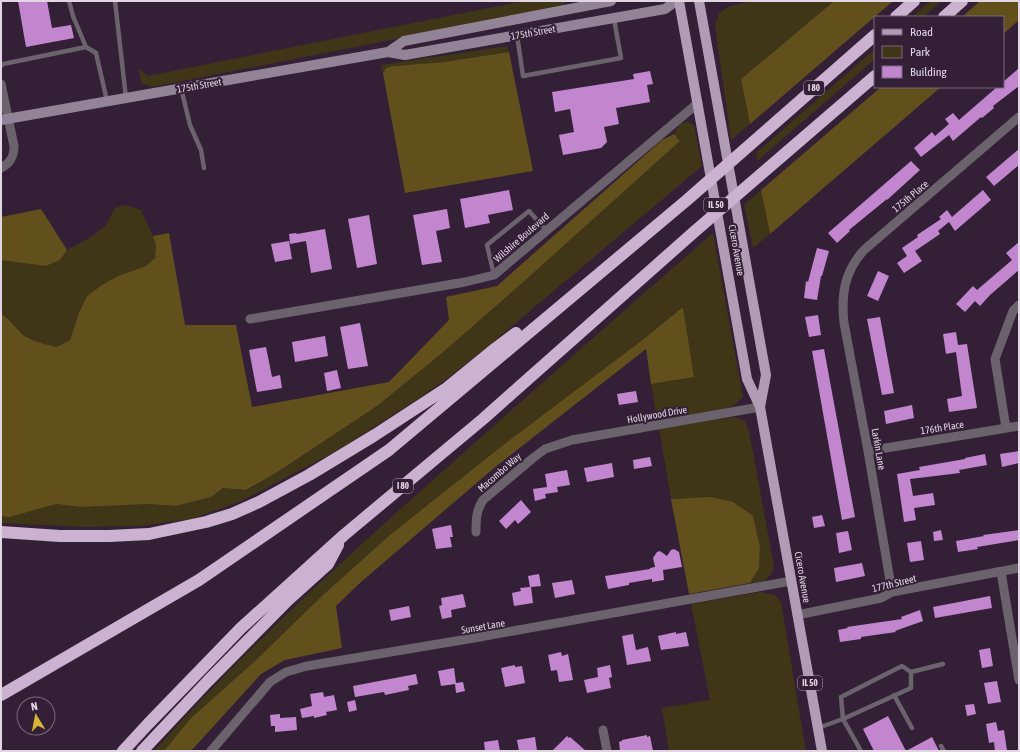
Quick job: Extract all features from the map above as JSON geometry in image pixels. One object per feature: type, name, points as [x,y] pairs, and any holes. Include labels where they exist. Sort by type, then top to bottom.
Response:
[{"type":"highway","points":[[897,16],[914,1]]},
{"type":"highway","points":[[945,16],[962,1]]},
{"type":"highway","name":"I 80","points":[[1,695],[199,580],[389,450],[687,200],[874,36]]},
{"type":"highway","name":"I 80","points":[[123,751],[241,628],[344,535],[483,419],[694,232],[874,77]]},
{"type":"highway","points":[[1,532],[67,536],[149,534],[206,522],[232,514],[259,502],[339,458],[447,388],[496,348],[594,277]]},
{"type":"highway","points":[[142,751],[208,681],[288,600],[328,564],[344,535]]},
{"type":"main road","name":"Cicero Avenue","points":[[677,1],[698,102],[747,379],[760,407],[822,751]]},
{"type":"main road","name":"Cicero Avenue","points":[[699,1],[766,375],[760,407]]},
{"type":"street","name":"175th Street","points":[[388,52],[404,41],[611,1]]},
{"type":"street","name":"175th Street","points":[[5,119],[388,52],[405,55],[665,9],[677,1]]},
{"type":"street","points":[[1,84],[5,119],[14,146],[14,155],[6,166],[1,168]]},
{"type":"street","name":"Wilshire Boulevard","points":[[250,319],[465,282],[494,275],[698,102]]},
{"type":"street","name":"175th Place","points":[[842,309],[846,280],[856,259],[891,226],[1019,117]]},
{"type":"street","points":[[1006,428],[994,359],[1013,311],[1019,305]]},
{"type":"street","name":"Larkin Lane","points":[[842,309],[892,592]]},
{"type":"street","name":"Hollywood Drive","points":[[559,444],[572,440],[760,407]]},
{"type":"street","name":"176th Place","points":[[868,451],[1019,426]]},
{"type":"street","name":"Macombo Way","points":[[476,532],[477,513],[483,500],[533,458],[546,449],[559,444]]},
{"type":"street","name":"177th Street","points":[[797,615],[881,598],[892,592],[1019,568]]},
{"type":"street","points":[[1001,572],[1019,680]]},
{"type":"street","name":"Sunset Lane","points":[[210,751],[264,687],[278,676],[293,670],[307,666],[474,638],[791,580]]},
{"type":"street","points":[[604,730],[607,751]]},
{"type":"lane","points":[[69,1],[73,16],[86,47],[96,53],[107,101]]},
{"type":"lane","points":[[115,1],[126,98]]},
{"type":"lane","points":[[517,35],[523,76],[621,58],[614,18]]},
{"type":"lane","points":[[1,66],[3,64],[86,47]]},
{"type":"lane","points":[[181,88],[190,125],[201,150],[204,168]]},
{"type":"lane","points":[[494,275],[487,245],[529,211],[546,230]]},
{"type":"lane","points":[[861,751],[843,719],[841,697],[902,666],[911,672],[943,664]]},
{"type":"lane","points":[[818,728],[843,719],[911,688],[911,672]]},
{"type":"lane","points":[[894,696],[912,728]]},
{"type":"lane","points":[[941,746],[944,751]]},
{"type":"green space","points":[[524,1],[565,1],[564,6],[152,87],[141,83],[139,69],[148,76]]},
{"type":"green space","points":[[752,1],[834,1],[741,79],[750,124],[731,140],[715,26],[719,13],[730,6]]},
{"type":"green space","points":[[930,1],[942,1],[924,16],[913,16]]},
{"type":"green space","points":[[507,46],[509,52],[444,62],[394,66],[386,68],[383,73],[381,65]]},
{"type":"green space","points":[[874,50],[874,60],[757,161],[756,153]]},
{"type":"green space","points":[[688,122],[694,125],[702,166],[492,343],[448,378],[418,399],[333,453],[239,502],[192,519],[139,526],[83,527],[1,523],[1,516],[10,517],[56,504],[81,507],[149,504],[176,506],[211,497],[223,488],[247,490],[276,473],[377,406],[441,354],[680,141],[674,134],[681,123]]},
{"type":"green space","points":[[761,190],[770,234],[753,248],[744,205]]},
{"type":"green space","points":[[126,205],[141,210],[156,245],[155,258],[146,266],[118,276],[79,313],[70,340],[55,347],[34,340],[22,334],[1,314],[1,259],[46,266],[60,260],[67,250],[91,237],[106,225],[115,208]]},
{"type":"green space","points":[[713,233],[743,397],[733,406],[712,412],[657,418],[651,384],[694,377],[683,307],[645,338],[507,442],[391,534],[324,594],[257,659],[190,719],[164,751],[154,751],[223,677],[331,572],[612,321]]},
{"type":"green space","points":[[735,417],[745,421],[749,431],[774,566],[772,573],[765,581],[750,583],[759,568],[760,547],[753,516],[688,498],[671,499],[659,428]]},
{"type":"green space","points":[[761,592],[775,595],[781,602],[806,751],[669,751],[662,708],[710,700],[691,604]]},
{"type":"shaded area","points":[[834,1],[893,1],[750,124],[741,79]]},
{"type":"shaded area","points":[[980,1],[1019,1],[1019,20],[1004,33],[1004,16],[963,16]]},
{"type":"shaded area","points":[[509,52],[533,171],[405,193],[383,73],[386,68],[444,62]]},
{"type":"shaded area","points":[[880,88],[940,88],[770,234],[761,190]]},
{"type":"shaded area","points":[[674,134],[680,141],[441,354],[377,406],[276,473],[246,490],[223,488],[211,497],[176,506],[149,504],[81,507],[56,504],[10,517],[1,516],[1,314],[7,318],[22,334],[30,339],[56,347],[70,340],[79,313],[87,296],[118,276],[146,266],[155,258],[156,245],[153,236],[169,233],[185,325],[236,325],[252,407],[389,382],[449,320],[446,297],[497,286],[662,140]]},
{"type":"shaded area","points":[[41,209],[67,250],[60,260],[46,266],[1,260],[1,217]]},
{"type":"shaded area","points":[[683,307],[694,377],[651,384],[646,349],[494,468],[361,582],[336,606],[342,648],[285,660],[261,674],[191,751],[164,751],[190,719],[257,659],[324,594],[391,534],[507,442],[645,338]]},
{"type":"shaded area","points":[[711,497],[733,502],[753,516],[760,547],[759,568],[750,583],[689,594],[671,499]]},
{"type":"building","points":[[18,1],[47,1],[52,28],[71,25],[74,38],[26,47]]},
{"type":"building","points":[[1019,68],[1019,86],[993,106],[994,108],[953,141],[949,135],[921,157],[914,148],[932,132],[935,136],[949,124],[945,119],[953,113],[959,120],[996,88],[1004,88],[1004,81]]},
{"type":"building","points":[[650,71],[653,84],[647,85],[650,102],[616,108],[619,124],[604,127],[607,142],[601,148],[563,155],[559,135],[574,132],[570,109],[555,112],[552,92],[634,79],[633,74]]},
{"type":"building","points":[[1019,149],[1019,165],[994,186],[986,177]]},
{"type":"building","points":[[911,161],[920,170],[887,200],[849,230],[850,231],[837,243],[828,233]]},
{"type":"building","points":[[509,190],[513,210],[488,215],[490,223],[465,228],[460,199]]},
{"type":"building","points":[[983,190],[991,200],[955,231],[949,222],[938,231],[940,234],[915,251],[922,261],[904,273],[897,263],[907,256],[902,248],[918,237],[917,235],[941,219],[939,217],[947,210],[952,217]]},
{"type":"building","points":[[447,209],[450,228],[436,231],[442,262],[422,265],[413,215]]},
{"type":"building","points":[[369,215],[377,264],[357,268],[348,219]]},
{"type":"building","points":[[325,229],[332,269],[311,273],[306,241],[290,244],[289,234]]},
{"type":"building","points":[[289,241],[292,259],[275,262],[271,244]]},
{"type":"building","points":[[1019,242],[1019,270],[990,295],[980,306],[975,301],[965,312],[956,304],[973,286],[977,290],[1012,260],[1006,253]]},
{"type":"building","points":[[817,248],[829,251],[821,276],[817,300],[804,298],[806,281],[808,282]]},
{"type":"building","points":[[878,271],[889,276],[878,301],[867,296]]},
{"type":"building","points":[[818,315],[821,335],[809,337],[805,317]]},
{"type":"building","points":[[880,317],[894,393],[882,395],[867,319]]},
{"type":"building","points":[[360,323],[368,366],[348,369],[340,327]]},
{"type":"building","points":[[956,332],[958,345],[967,344],[977,408],[949,412],[947,399],[962,396],[956,352],[946,354],[943,334]]},
{"type":"building","points":[[325,336],[328,356],[295,362],[292,342]]},
{"type":"building","points":[[266,347],[272,377],[280,375],[282,388],[257,392],[249,350]]},
{"type":"building","points":[[824,349],[855,517],[842,520],[812,351]]},
{"type":"building","points":[[337,370],[341,388],[327,391],[324,373]]},
{"type":"building","points":[[636,391],[638,402],[619,405],[617,394]]},
{"type":"building","points":[[912,405],[914,418],[886,424],[884,411]]},
{"type":"building","points":[[1019,451],[1019,463],[1002,467],[1000,454]]},
{"type":"building","points":[[985,454],[987,465],[959,470],[960,473],[910,479],[913,496],[933,493],[935,505],[914,508],[916,520],[904,522],[897,474],[920,470],[919,467]]},
{"type":"building","points":[[650,457],[652,466],[634,469],[633,460]]},
{"type":"building","points":[[612,463],[614,477],[587,482],[584,468]]},
{"type":"building","points":[[567,470],[570,485],[557,487],[558,492],[545,494],[546,498],[535,501],[533,489],[547,487],[545,474]]},
{"type":"building","points":[[521,500],[531,512],[518,524],[515,520],[506,529],[499,521]]},
{"type":"building","points":[[822,515],[825,526],[814,528],[812,517]]},
{"type":"building","points":[[451,525],[453,537],[450,537],[452,547],[436,549],[432,529]]},
{"type":"building","points":[[941,530],[943,540],[934,541],[933,532]]},
{"type":"building","points":[[1019,530],[1019,540],[977,547],[978,549],[958,552],[956,541],[984,536],[983,535]]},
{"type":"building","points":[[848,531],[852,550],[839,553],[836,533]]},
{"type":"building","points":[[921,541],[924,560],[910,562],[907,543]]},
{"type":"building","points":[[674,549],[679,552],[682,567],[663,570],[664,580],[652,582],[652,579],[608,589],[605,576],[650,569],[655,567],[653,558],[657,552],[660,551],[667,556],[671,550]]},
{"type":"building","points":[[862,563],[865,576],[836,582],[834,568]]},
{"type":"building","points":[[539,574],[541,586],[531,587],[533,603],[514,606],[512,593],[521,591],[520,588],[530,587],[528,576]]},
{"type":"building","points":[[572,580],[575,594],[555,598],[552,583]]},
{"type":"building","points":[[463,594],[466,607],[451,610],[452,617],[442,619],[439,606],[442,605],[441,598]]},
{"type":"building","points":[[990,596],[992,608],[935,618],[933,607]]},
{"type":"building","points":[[409,606],[411,617],[391,621],[389,610]]},
{"type":"building","points":[[920,610],[923,621],[895,631],[896,632],[861,637],[861,639],[840,642],[838,630],[848,628],[847,627],[902,619],[901,617]]},
{"type":"building","points":[[676,632],[676,634],[686,632],[689,646],[661,650],[658,636]]},
{"type":"building","points":[[633,634],[636,650],[648,647],[651,661],[627,665],[622,636]]},
{"type":"building","points":[[990,648],[993,666],[982,668],[979,650]]},
{"type":"building","points":[[561,652],[562,656],[568,654],[573,680],[559,682],[557,670],[551,671],[548,655]]},
{"type":"building","points":[[515,665],[515,667],[522,666],[525,683],[505,687],[501,668]]},
{"type":"building","points":[[610,665],[612,677],[609,678],[611,688],[587,693],[584,680],[598,677],[597,668]]},
{"type":"building","points":[[454,668],[456,683],[463,682],[465,691],[456,693],[455,684],[441,686],[438,671]]},
{"type":"building","points":[[416,674],[418,684],[408,686],[409,690],[385,695],[384,692],[355,697],[353,686]]},
{"type":"building","points":[[997,681],[1001,702],[988,704],[984,683]]},
{"type":"building","points":[[323,692],[324,697],[334,695],[337,710],[326,712],[327,715],[314,718],[314,716],[302,718],[300,709],[312,706],[310,694]]},
{"type":"building","points":[[355,700],[357,710],[349,712],[347,702]]},
{"type":"building","points":[[974,704],[976,714],[967,716],[965,705]]},
{"type":"building","points":[[280,714],[280,718],[296,717],[297,730],[275,732],[275,726],[271,726],[270,715]]},
{"type":"building","points":[[888,716],[906,751],[874,751],[863,729]]},
{"type":"building","points":[[996,722],[998,731],[1004,730],[1007,751],[995,751],[994,742],[989,743],[986,724]]},
{"type":"building","points":[[647,735],[647,737],[650,736],[653,751],[620,751],[619,742],[622,740]]},
{"type":"building","points":[[567,736],[569,738],[570,737],[586,751],[552,751]]},
{"type":"building","points":[[535,737],[537,751],[519,751],[517,740]]},
{"type":"building","points":[[932,737],[939,751],[906,751]]},
{"type":"building","points":[[498,740],[500,751],[485,751],[484,742]]}]
